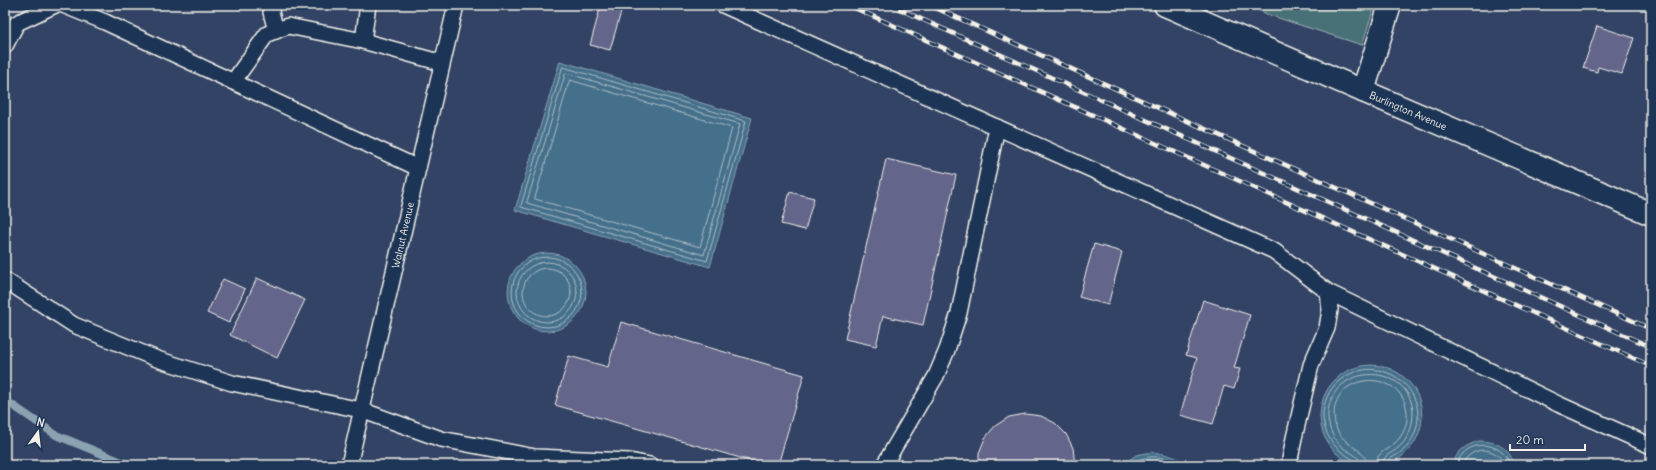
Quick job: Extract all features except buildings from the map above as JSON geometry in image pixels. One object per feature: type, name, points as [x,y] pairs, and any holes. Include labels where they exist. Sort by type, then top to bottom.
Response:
[{"type":"street","name":"Burlington Avenue","points":[[1165,5],[1651,214]]},
{"type":"street","points":[[1363,91],[1390,5]]},
{"type":"lane","points":[[5,46],[17,23],[55,5]]},
{"type":"lane","points":[[63,5],[105,22],[418,168]]},
{"type":"lane","points":[[272,5],[271,12],[276,31]]},
{"type":"lane","points":[[363,41],[368,5]]},
{"type":"lane","name":"Walnut Avenue","points":[[348,465],[456,5]]},
{"type":"lane","points":[[723,5],[1274,251],[1328,292],[1558,404],[1651,446]]},
{"type":"lane","points":[[233,82],[267,34],[288,26],[363,41],[442,63]]},
{"type":"lane","points":[[884,465],[936,376],[947,350],[959,313],[997,127]]},
{"type":"lane","points":[[5,280],[74,325],[158,359],[232,383],[361,410],[441,439],[535,457],[629,461],[650,465]]},
{"type":"lane","points":[[1289,465],[1311,365],[1327,328],[1330,310],[1328,292]]},
{"type":"green space","points":[[1247,5],[1375,5],[1362,45],[1269,15]]},
{"type":"water","points":[[560,61],[752,118],[710,267],[515,210]]},
{"type":"water","points":[[539,253],[555,253],[569,259],[580,270],[586,284],[586,300],[580,314],[569,325],[555,331],[539,331],[525,325],[514,314],[508,300],[508,284],[514,270],[525,259]]},
{"type":"water","points":[[1371,365],[1391,369],[1407,380],[1418,396],[1422,416],[1418,436],[1407,452],[1391,463],[1371,467],[1351,463],[1335,452],[1324,436],[1320,416],[1324,396],[1335,380],[1351,369]]},
{"type":"water","points":[[1479,441],[1491,442],[1506,450],[1514,465],[1453,465],[1456,456],[1462,449]]},
{"type":"water","points":[[1152,452],[1175,457],[1187,465],[1122,465],[1136,455]]},
{"type":"waterway","points":[[5,400],[56,435],[129,465]]},
{"type":"railway","points":[[848,5],[1651,366]]},
{"type":"railway","points":[[890,5],[1651,347]]},
{"type":"railway","points":[[929,5],[1651,329]]}]
